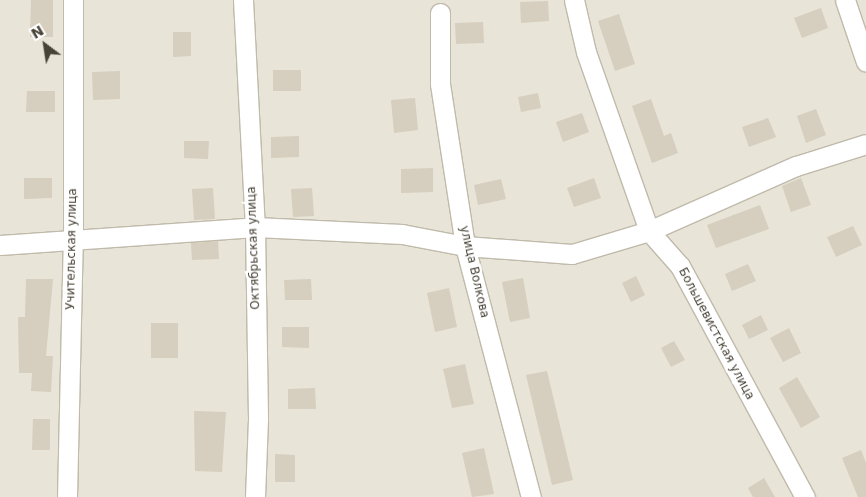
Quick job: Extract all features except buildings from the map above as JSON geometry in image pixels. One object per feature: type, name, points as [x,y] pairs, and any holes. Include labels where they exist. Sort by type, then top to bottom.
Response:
[{"type":"street","name":"Учительская улица","points":[[68,497],[73,239],[73,0]]},
{"type":"street","name":"Октябрьская улица","points":[[243,0],[255,227],[258,419],[255,497]]},
{"type":"street","name":"Большевистская улица","points":[[574,0],[586,52],[649,231],[680,266],[805,497]]},
{"type":"street","points":[[845,0],[866,62]]},
{"type":"street","name":"улица Волкова","points":[[440,13],[440,84],[465,246],[532,497]]},
{"type":"street","points":[[0,245],[255,227],[402,234],[465,246],[572,254],[649,231],[796,166],[866,144]]},
{"type":"shaded area","points":[[0,0],[866,0],[866,497],[0,497]]}]
